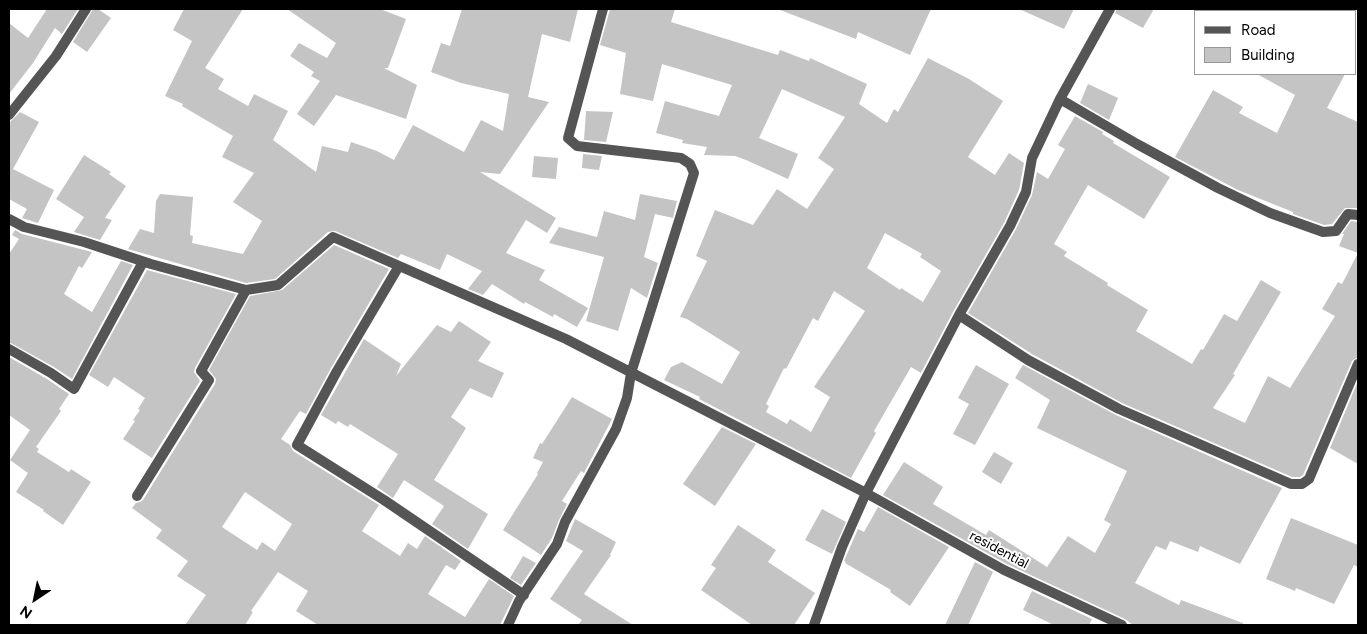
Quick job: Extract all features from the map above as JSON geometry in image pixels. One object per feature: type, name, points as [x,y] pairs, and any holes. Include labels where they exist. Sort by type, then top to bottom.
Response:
[{"type":"street","points":[[9,115],[56,56],[86,9]]},
{"type":"street","points":[[508,625],[524,595],[558,544],[565,522],[616,429],[627,398],[630,373],[694,173],[690,164],[681,158],[577,146],[568,138],[603,9]]},
{"type":"street","points":[[814,625],[842,547],[866,493],[959,315],[1018,209],[1026,192],[1032,158],[1060,99],[1110,9]]},
{"type":"street","points":[[1060,99],[1202,179],[1270,213],[1323,232],[1336,231],[1348,214],[1358,215]]},
{"type":"street","points":[[9,219],[24,227],[84,242],[143,262],[246,290],[200,371],[209,380],[137,496]]},
{"type":"street","name":"residential","points":[[246,290],[278,286],[333,237],[566,339],[866,493],[1004,570],[1122,625]]},
{"type":"street","points":[[9,349],[51,373],[74,389],[143,262]]},
{"type":"street","points":[[399,266],[324,394],[297,445],[384,500],[524,595]]},
{"type":"street","points":[[959,315],[1028,360],[1119,409],[1291,484],[1302,484],[1309,479],[1358,364]]},
{"type":"building","points":[[47,9],[78,9],[62,34],[55,28],[33,63],[9,94],[9,23],[28,38]]},
{"type":"building","points":[[93,9],[98,9],[111,18],[87,52],[73,42]]},
{"type":"building","points":[[184,9],[243,9],[205,68],[224,79],[218,89],[248,106],[254,94],[288,111],[273,140],[316,172],[322,146],[348,152],[351,142],[377,151],[394,160],[413,125],[464,152],[481,120],[503,131],[509,94],[461,83],[431,72],[441,43],[450,46],[462,9],[578,9],[570,42],[542,34],[528,97],[549,102],[500,174],[480,172],[556,218],[547,233],[526,220],[506,253],[545,270],[539,280],[588,308],[577,327],[554,314],[553,317],[525,302],[524,304],[492,284],[483,295],[468,289],[482,271],[447,254],[440,270],[401,254],[398,258],[335,231],[328,232],[275,279],[246,283],[128,249],[140,229],[154,233],[156,201],[160,194],[193,197],[190,235],[193,236],[192,243],[243,254],[262,221],[233,202],[254,173],[222,157],[233,136],[182,106],[183,104],[165,96],[192,41],[173,30]]},
{"type":"building","points":[[287,9],[380,9],[406,19],[388,68],[384,68],[417,85],[406,119],[336,95],[314,126],[297,114],[320,81],[311,76],[314,72],[290,56],[299,43],[327,58],[336,43]]},
{"type":"building","points":[[610,9],[675,9],[671,22],[778,55],[780,50],[809,61],[810,58],[867,84],[859,104],[887,123],[894,109],[898,112],[928,58],[969,79],[1003,101],[968,157],[995,175],[1009,153],[1024,163],[1019,190],[1004,223],[953,312],[921,373],[911,367],[874,431],[876,433],[851,478],[699,399],[700,397],[664,380],[671,367],[682,362],[722,384],[740,352],[687,319],[680,317],[707,261],[696,256],[715,210],[753,225],[777,189],[807,209],[834,169],[818,158],[845,117],[782,89],[759,138],[798,154],[788,179],[735,156],[704,155],[707,147],[682,143],[683,140],[656,133],[665,101],[719,116],[732,85],[662,64],[653,101],[620,94],[626,53],[600,45]],"holes":[[[885,233],[922,254],[920,257],[941,271],[923,302],[901,288],[900,290],[867,268]],[[834,291],[865,311],[814,387],[830,397],[811,432],[790,419],[787,424],[766,412],[769,406],[766,404],[813,318],[818,321]]]},
{"type":"building","points":[[780,9],[931,9],[910,55],[858,32],[856,39]]},
{"type":"building","points":[[1019,9],[1074,9],[1064,29]]},
{"type":"building","points":[[1117,9],[1154,9],[1143,28],[1115,13]]},
{"type":"building","points":[[1259,75],[1344,75],[1327,108],[1358,122],[1358,208],[1345,208],[1332,224],[1324,225],[1293,214],[1293,212],[1238,190],[1175,157],[1213,90],[1243,107],[1239,113],[1277,133],[1295,95]]},
{"type":"building","points":[[1088,84],[1118,98],[1109,120],[1080,103]]},
{"type":"building","points":[[586,111],[613,112],[606,142],[584,140]]},
{"type":"building","points":[[20,112],[39,122],[13,169],[54,190],[38,223],[22,218],[27,209],[9,199],[9,123]]},
{"type":"building","points":[[1075,116],[1103,132],[1102,134],[1114,141],[1113,143],[1170,177],[1144,219],[1088,185],[1054,244],[1067,252],[1064,256],[1148,310],[1136,331],[1192,364],[1201,349],[1203,350],[1224,314],[1237,321],[1261,280],[1281,292],[1233,374],[1235,375],[1213,408],[1245,423],[1268,376],[1290,388],[1335,316],[1322,309],[1338,282],[1342,284],[1358,253],[1358,357],[1352,361],[1303,475],[1300,477],[1292,477],[1122,403],[1032,354],[968,313],[1016,229],[1032,195],[1037,172],[1048,179],[1065,149],[1058,145]]},
{"type":"building","points":[[583,154],[602,156],[599,170],[582,168]]},
{"type":"building","points":[[84,155],[111,172],[109,174],[126,186],[105,218],[112,220],[100,240],[74,232],[84,217],[56,199]]},
{"type":"building","points":[[534,156],[558,158],[556,179],[532,177]]},
{"type":"building","points":[[640,194],[677,201],[673,218],[655,214],[644,257],[658,263],[647,298],[631,288],[618,331],[586,321],[604,257],[549,243],[559,227],[597,237],[604,211],[635,220]]},
{"type":"building","points":[[1351,221],[1358,222],[1358,253],[1339,246],[1344,234],[1342,234]]},
{"type":"building","points":[[15,230],[22,234],[92,252],[82,268],[79,266],[64,294],[92,312],[121,261],[133,265],[72,379],[9,342],[9,254],[19,239],[12,235]]},
{"type":"building","points":[[334,245],[389,269],[306,414],[300,411],[281,439],[290,445],[293,451],[379,505],[362,531],[400,556],[408,543],[417,549],[425,536],[461,561],[455,570],[446,565],[428,594],[465,617],[489,579],[514,596],[500,625],[318,625],[296,611],[308,591],[278,572],[251,611],[253,612],[245,625],[185,625],[206,595],[177,576],[188,561],[156,538],[162,530],[132,508],[136,503],[143,500],[215,384],[216,379],[209,370],[250,296],[282,290]],"holes":[[[245,492],[292,524],[275,551],[262,542],[257,550],[222,527]]]},
{"type":"building","points":[[147,270],[236,294],[195,368],[194,372],[200,381],[152,458],[123,439],[135,421],[133,420],[145,398],[114,377],[108,387],[89,375]]},
{"type":"building","points":[[459,321],[491,342],[478,361],[504,373],[492,398],[470,388],[451,417],[466,428],[434,480],[488,514],[468,549],[432,524],[444,506],[404,480],[393,498],[377,487],[398,454],[350,424],[348,427],[338,421],[336,424],[321,415],[364,339],[401,364],[396,376],[437,325],[451,332]]},
{"type":"building","points":[[9,357],[69,394],[59,409],[61,411],[36,447],[39,449],[37,452],[69,472],[71,469],[91,482],[63,525],[16,492],[28,473],[10,460],[30,430],[9,415]]},
{"type":"building","points":[[976,365],[1009,384],[975,445],[953,434],[969,404],[958,398]]},
{"type":"building","points":[[1023,365],[1116,415],[1282,488],[1240,564],[1200,546],[1198,552],[1170,541],[1166,550],[1156,546],[1135,583],[1179,605],[1181,600],[1243,623],[1243,625],[1133,625],[1125,619],[1007,564],[883,495],[904,462],[943,487],[933,504],[986,535],[989,530],[1047,567],[1068,536],[1095,553],[1111,524],[1104,520],[1127,471],[1037,428],[1050,400],[1015,378]]},
{"type":"building","points":[[1358,381],[1358,464],[1330,448]]},
{"type":"building","points":[[572,397],[612,419],[584,473],[581,471],[562,501],[567,504],[552,538],[541,555],[503,530],[538,474],[543,462],[533,458],[540,443],[542,444]]},
{"type":"building","points":[[722,427],[756,444],[715,506],[683,484]]},
{"type":"building","points":[[994,452],[1013,463],[1001,484],[982,472]]},
{"type":"building","points":[[878,507],[949,547],[910,606],[890,592],[891,590],[844,561],[858,529],[864,532]]},
{"type":"building","points":[[822,509],[846,522],[832,554],[805,540]]},
{"type":"building","points":[[1291,518],[1358,545],[1358,567],[1354,565],[1334,604],[1296,588],[1295,591],[1266,579]]},
{"type":"building","points":[[575,519],[616,542],[611,555],[584,594],[633,625],[578,625],[582,620],[550,599],[583,551],[566,541]]},
{"type":"building","points":[[738,525],[776,550],[768,562],[815,593],[794,625],[752,625],[701,590],[716,568],[711,565]]},
{"type":"building","points":[[523,556],[536,563],[521,585],[510,578]]},
{"type":"building","points":[[975,562],[993,572],[968,625],[945,625]]},
{"type":"building","points":[[1032,591],[1092,619],[1089,625],[1054,625],[1023,610]]}]
